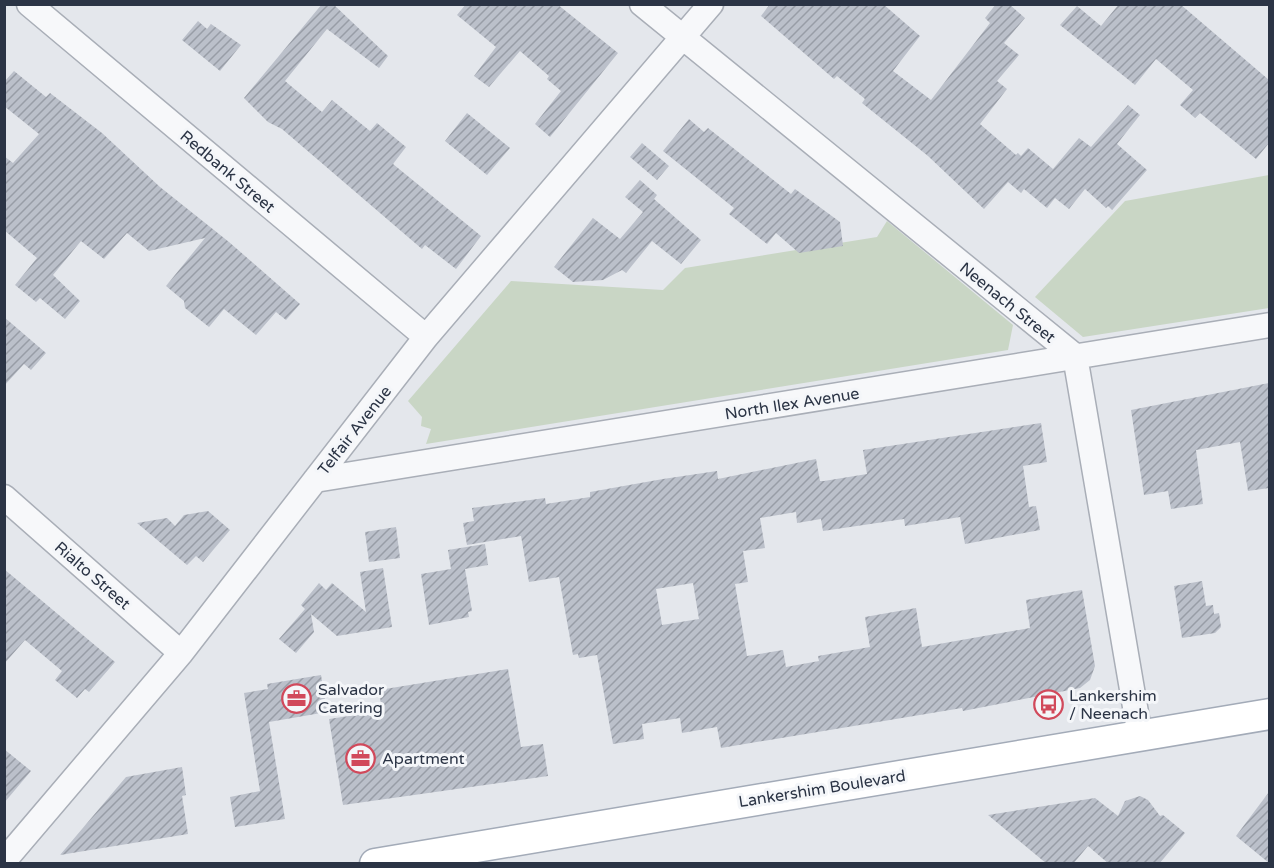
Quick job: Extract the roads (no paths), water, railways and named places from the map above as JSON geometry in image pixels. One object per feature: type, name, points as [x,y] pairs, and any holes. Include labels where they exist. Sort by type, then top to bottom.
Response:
[{"type":"main road","name":"Lankershim Boulevard","points":[[375,864],[1269,714]]},
{"type":"street","name":"Redbank Street","points":[[29,4],[426,337]]},
{"type":"street","name":"Neenach Street","points":[[642,4],[1075,356]]},
{"type":"street","name":"Telfair Avenue","points":[[4,861],[182,653],[426,337],[711,4]]},
{"type":"street","name":"North Ilex Avenue","points":[[315,480],[1269,326]]},
{"type":"street","points":[[1075,356],[1140,736]]},
{"type":"street","name":"Rialto Street","points":[[4,497],[182,653]]},
{"type":"place","name":"Salvador Catering","points":[[297,698]]},
{"type":"place","name":"Lankershim / Neenach","points":[[1048,704]]},
{"type":"place","name":"Apartment","points":[[361,758]]}]
